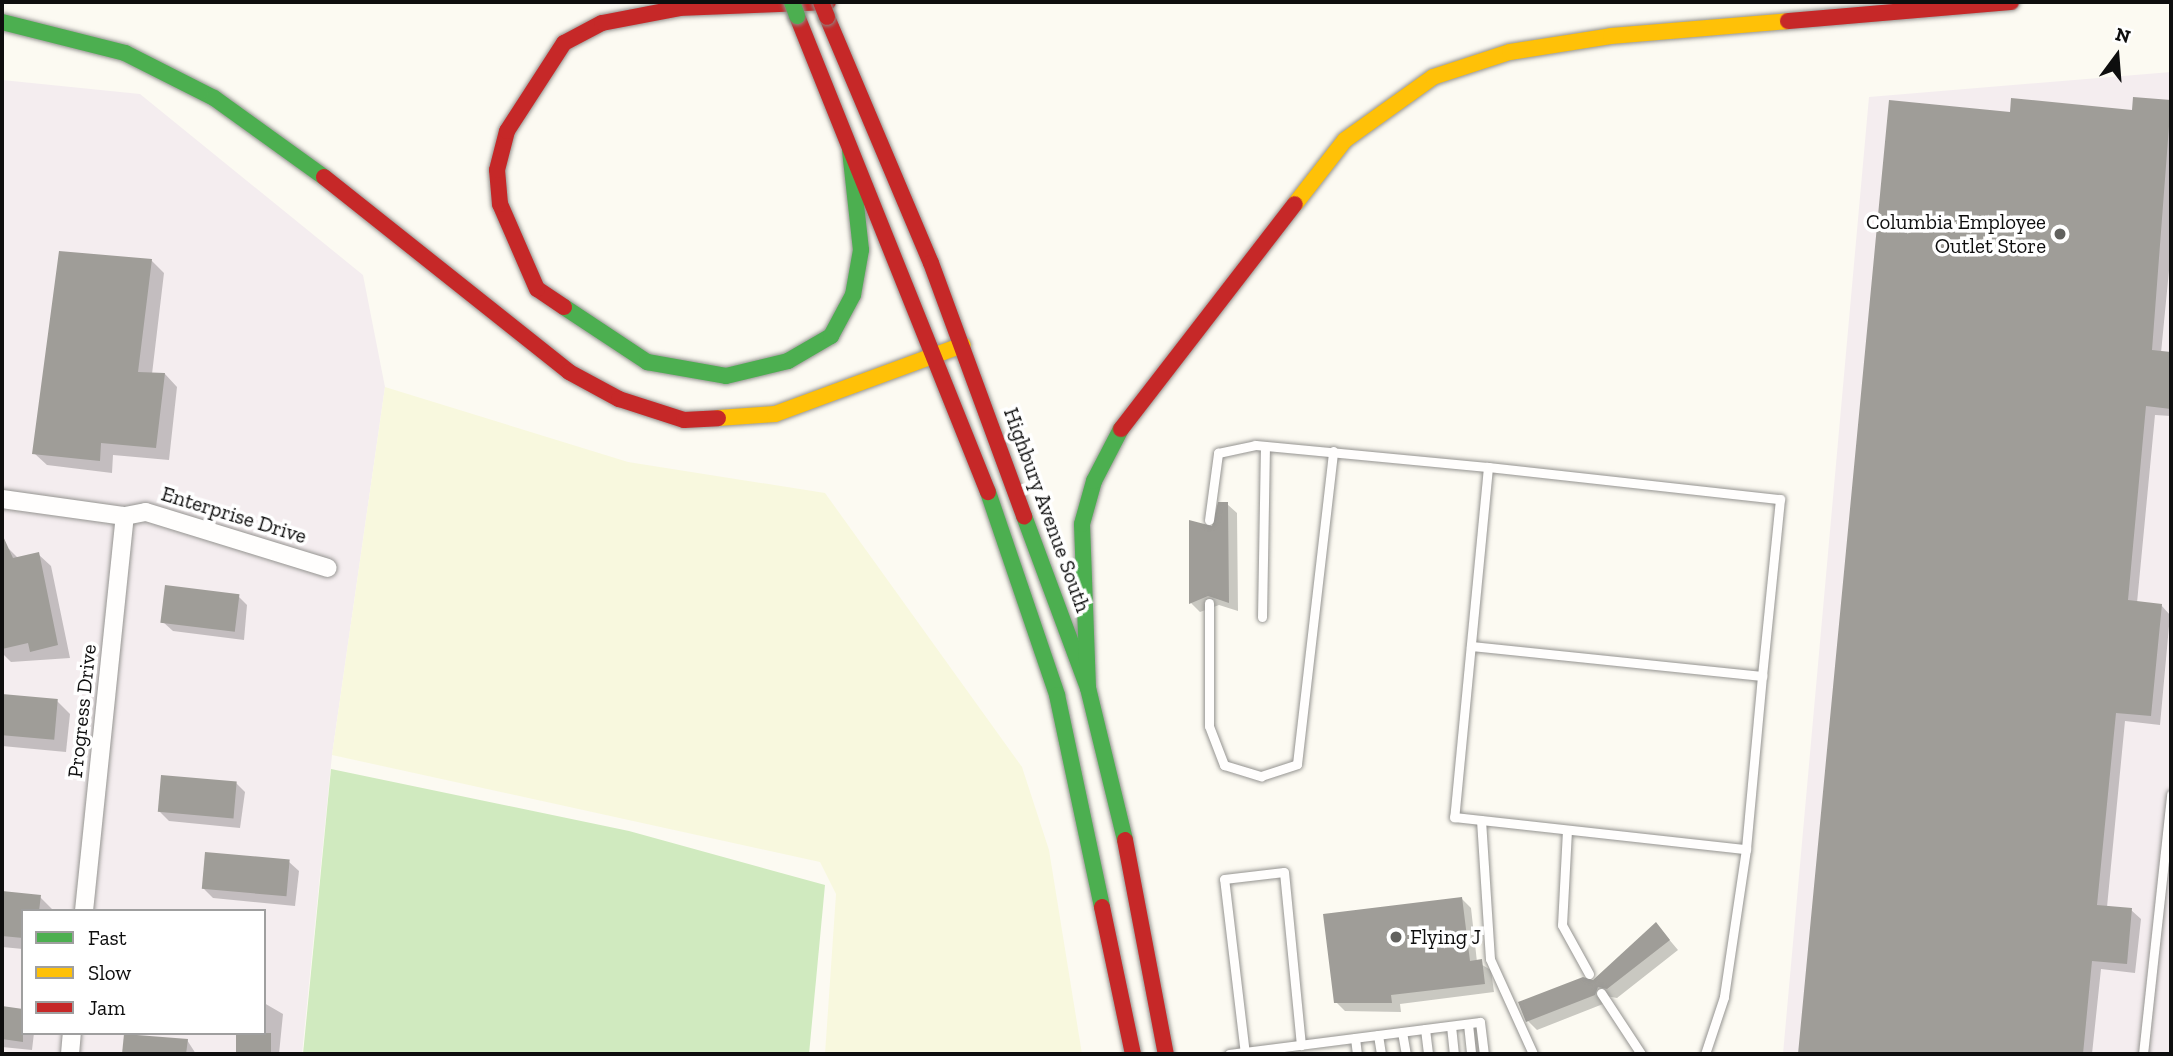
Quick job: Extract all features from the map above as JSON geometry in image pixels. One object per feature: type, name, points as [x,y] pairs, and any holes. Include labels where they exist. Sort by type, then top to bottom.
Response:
[{"type":"main road","points":[[1088,688],[1080,569],[1082,524],[1094,481],[1124,424],[1337,150],[1392,103],[1433,77],[1510,52],[1612,36],[2011,2]]},
{"type":"main road","points":[[825,7],[680,8],[602,23],[564,43],[507,131],[497,170],[500,204],[537,289],[647,362],[726,376],[788,361],[831,336],[853,295],[861,250],[850,151]]},
{"type":"main road","name":"Highbury Avenue South","points":[[825,7],[963,345],[1088,688],[1134,875],[1166,1054]]},
{"type":"main road","points":[[794,9],[930,354],[1013,553],[1057,695],[1133,1054]]},
{"type":"main road","points":[[2,22],[125,53],[214,98],[569,373],[619,399],[684,420],[775,414],[930,354],[963,345]]},
{"type":"street","name":"Enterprise Drive","points":[[2,499],[125,516],[146,512],[328,568]]},
{"type":"street","name":"Progress Drive","points":[[84,909],[125,516]]},
{"type":"street","points":[[70,1054],[72,1035]]},
{"type":"lane","points":[[1262,617],[1265,446]]},
{"type":"lane","points":[[1209,520],[1218,453],[1265,446],[1780,499],[1746,849],[1724,997],[1705,1054]]},
{"type":"lane","points":[[1209,603],[1209,726],[1224,765],[1261,776],[1297,764],[1333,451]]},
{"type":"lane","points":[[1488,467],[1454,817],[1746,849]]},
{"type":"lane","points":[[1471,646],[1762,676]]},
{"type":"lane","points":[[2143,1054],[2171,795]]},
{"type":"lane","points":[[1481,820],[1490,959],[1533,1054]]},
{"type":"lane","points":[[1567,830],[1562,925],[1590,974]]},
{"type":"lane","points":[[1245,1053],[1224,879],[1284,872],[1301,1045]]},
{"type":"lane","points":[[1601,993],[1641,1054]]},
{"type":"lane","points":[[1229,1054],[1480,1022],[1484,1054]]},
{"type":"lane","points":[[1468,1024],[1471,1054]]},
{"type":"lane","points":[[1451,1026],[1454,1054]]},
{"type":"lane","points":[[1425,1029],[1428,1054]]},
{"type":"lane","points":[[1402,1032],[1406,1054]]},
{"type":"lane","points":[[1378,1035],[1381,1054]]},
{"type":"lane","points":[[1356,1038],[1357,1054]]},
{"type":"shaded area","points":[[2171,72],[2171,1054],[1783,1054],[1869,97]]},
{"type":"shaded area","points":[[2,80],[140,94],[363,275],[385,387],[332,755],[302,1054],[2,1054]]},
{"type":"green space","points":[[385,387],[628,462],[825,493],[1022,767],[1049,850],[1082,1054],[825,1054],[836,894],[820,862],[332,755]]},
{"type":"green space","points":[[331,769],[629,831],[825,885],[809,1054],[303,1054]]},
{"type":"building","points":[[2133,97],[2171,100],[2152,350],[2171,352],[2171,409],[2146,406],[2128,600],[2162,604],[2151,716],[2116,713],[2097,905],[2132,908],[2127,964],[2092,961],[2083,1054],[1798,1054],[1889,100],[2010,112],[2011,98],[2132,110]]},
{"type":"building","points":[[59,251],[152,259],[138,372],[165,373],[156,448],[101,443],[100,461],[32,454]]},
{"type":"building","points":[[1218,502],[1228,502],[1229,603],[1208,596],[1189,604],[1189,520],[1212,526]]},
{"type":"building","points":[[2,534],[13,558],[39,552],[58,645],[30,652],[28,643],[2,649]]},
{"type":"building","points":[[165,585],[239,594],[235,632],[160,623]]},
{"type":"building","points":[[2,694],[58,699],[54,740],[2,735]]},
{"type":"building","points":[[161,775],[237,782],[233,818],[158,812]]},
{"type":"building","points":[[205,852],[290,859],[286,896],[202,889]]},
{"type":"building","points":[[2,891],[41,895],[39,909],[21,909],[21,938],[2,936]]},
{"type":"building","name":"Flying J","points":[[1462,897],[1470,961],[1482,959],[1485,984],[1391,995],[1392,1003],[1334,1003],[1323,914]]},
{"type":"building","points":[[1656,922],[1670,940],[1607,989],[1598,987],[1595,995],[1526,1022],[1518,1002],[1583,977],[1593,980]]},
{"type":"building","points":[[2,1006],[21,1009],[23,1042],[2,1039]]},
{"type":"building","points":[[271,1033],[271,1054],[236,1054],[236,1035]]},
{"type":"building","points":[[124,1035],[188,1039],[186,1054],[122,1054]]},
{"type":"traffic: fast","points":[[792,2],[797,16]]},
{"type":"traffic: fast","points":[[2,22],[125,53],[214,98],[324,177]]},
{"type":"traffic: fast","points":[[564,307],[647,362],[726,376],[788,361],[831,336],[853,295],[861,250],[850,151]]},
{"type":"traffic: fast","points":[[1088,688],[1082,524],[1094,481],[1121,429]]},
{"type":"traffic: fast","points":[[988,492],[1057,695],[1102,907]]},
{"type":"traffic: fast","points":[[1024,516],[1088,688],[1125,840]]},
{"type":"traffic: slow","points":[[1295,204],[1345,140],[1433,77],[1510,52],[1611,36],[1788,21]]},
{"type":"traffic: slow","points":[[718,418],[775,414],[963,345]]},
{"type":"traffic: jam","points":[[821,2],[827,17]]},
{"type":"traffic: jam","points":[[564,307],[537,289],[500,204],[497,170],[507,131],[564,43],[602,23],[680,8],[828,2]]},
{"type":"traffic: jam","points":[[1788,21],[2011,2]]},
{"type":"traffic: jam","points":[[797,16],[988,492]]},
{"type":"traffic: jam","points":[[827,17],[931,263],[1024,516]]},
{"type":"traffic: jam","points":[[324,177],[569,372],[619,399],[684,420],[718,418]]},
{"type":"traffic: jam","points":[[1121,429],[1295,204]]},
{"type":"traffic: jam","points":[[1125,840],[1166,1054]]},
{"type":"traffic: jam","points":[[1102,907],[1133,1054]]},
{"type":"place","name":"Columbia Employee Outlet Store","points":[[2060,234]]},
{"type":"place","name":"Flying J","points":[[1396,937]]}]
